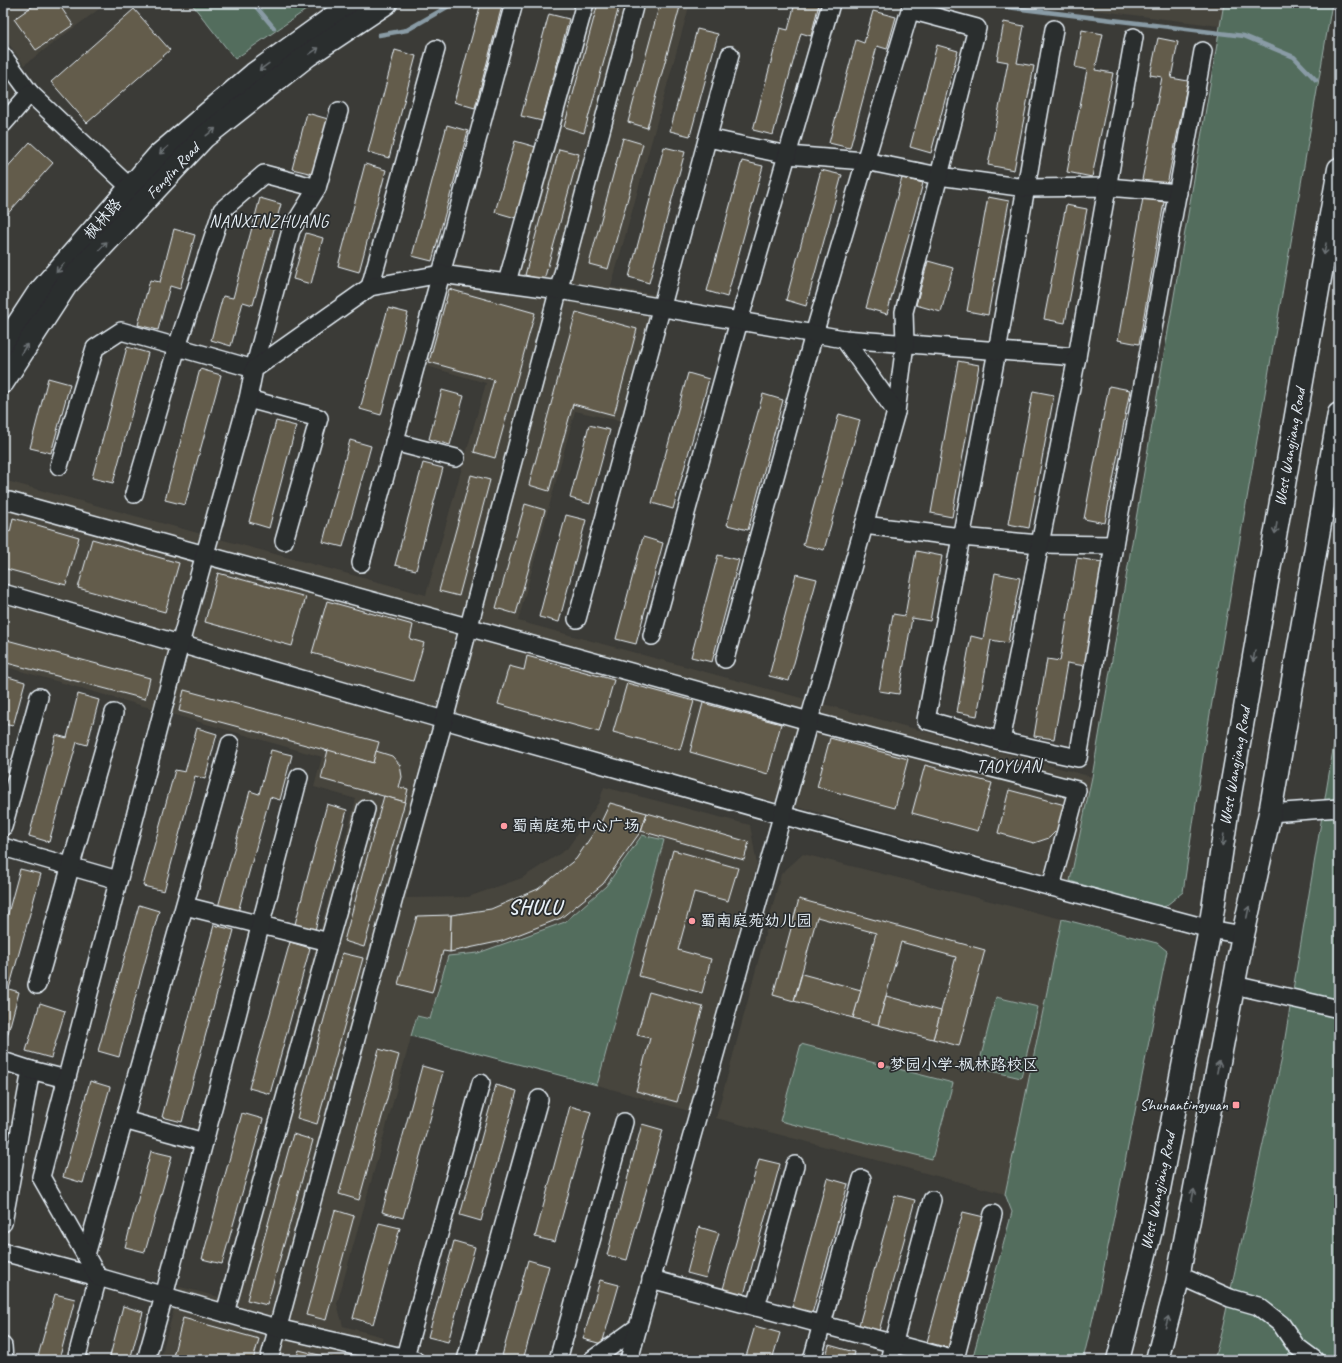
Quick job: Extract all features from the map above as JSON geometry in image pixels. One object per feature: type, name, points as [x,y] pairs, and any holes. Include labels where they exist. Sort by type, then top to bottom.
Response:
[{"type":"main road","name":"Fenglin Road","points":[[3,382],[66,285],[138,194],[204,138],[308,55],[386,3]]},
{"type":"main road","name":"枫林路","points":[[3,347],[37,295],[138,194],[159,155],[254,74],[346,5]]},
{"type":"main road","name":"West Wangjiang Road","points":[[1118,1360],[1151,1230],[1210,929],[1228,800],[1339,169]]},
{"type":"main road","points":[[1157,1360],[1178,1275],[1243,935],[1270,813],[1339,414]]},
{"type":"street","points":[[361,563],[514,3]]},
{"type":"street","points":[[507,282],[585,3]]},
{"type":"street","points":[[269,1360],[394,898],[444,720],[635,3]]},
{"type":"street","points":[[652,636],[738,321],[830,7]]},
{"type":"street","points":[[629,1360],[896,412],[905,344],[904,312],[977,28],[910,10],[814,334],[725,659]]},
{"type":"street","points":[[1054,29],[997,351],[926,720],[1001,741],[1078,758],[1114,545],[1203,51]]},
{"type":"street","points":[[1001,741],[1077,357],[1134,37]]},
{"type":"street","points":[[370,287],[436,49]]},
{"type":"street","points":[[577,619],[730,55]]},
{"type":"street","points":[[3,56],[30,93],[138,194]]},
{"type":"street","points":[[3,124],[30,93]]},
{"type":"street","points":[[76,1360],[98,1277],[41,1177],[180,644],[248,399],[254,369],[292,230],[317,188],[339,111]]},
{"type":"street","points":[[708,138],[787,155],[865,161],[938,176],[1026,188],[1108,187],[1178,193]]},
{"type":"street","points":[[134,494],[177,347],[222,210],[264,174],[317,188]]},
{"type":"street","points":[[254,369],[370,287],[441,274],[558,290],[844,339],[1077,357]]},
{"type":"street","points":[[59,466],[95,348],[121,331],[254,369]]},
{"type":"street","points":[[844,339],[896,412]]},
{"type":"street","points":[[248,399],[318,418],[284,541]]},
{"type":"street","points":[[394,442],[456,458]]},
{"type":"street","points":[[9,501],[469,626],[809,721],[1077,790],[1051,886]]},
{"type":"street","points":[[864,526],[1040,544],[1114,545]]},
{"type":"street","points":[[3,593],[444,720],[782,815],[1210,929],[1243,935]]},
{"type":"street","points":[[3,827],[39,697]]},
{"type":"street","points":[[37,985],[114,713]]},
{"type":"street","points":[[86,1255],[230,744]]},
{"type":"street","points":[[146,1360],[299,777]]},
{"type":"street","points":[[1270,813],[1339,808]]},
{"type":"street","points":[[226,1313],[366,809]]},
{"type":"street","points":[[3,847],[118,880]]},
{"type":"street","points":[[184,906],[329,942]]},
{"type":"street","points":[[1234,985],[1339,1009]]},
{"type":"street","points":[[3,1061],[66,1079]]},
{"type":"street","points":[[3,1224],[31,1070]]},
{"type":"street","points":[[3,1252],[98,1277],[277,1328],[408,1359],[481,1083]]},
{"type":"street","points":[[466,1360],[539,1099]]},
{"type":"street","points":[[124,1120],[204,1142]]},
{"type":"street","points":[[558,1360],[624,1122]]},
{"type":"street","points":[[756,1307],[795,1164]]},
{"type":"street","points":[[812,1360],[862,1179]]},
{"type":"street","points":[[889,1360],[932,1200]]},
{"type":"street","points":[[651,1279],[955,1360],[993,1214]]},
{"type":"street","points":[[1178,1275],[1230,1298],[1258,1306],[1281,1324],[1296,1346],[1315,1360]]},
{"type":"street","points":[[592,1360],[638,1327]]},
{"type":"street","points":[[3,1346],[4,1360]]},
{"type":"shaded area","points":[[3,3],[107,3],[24,65],[3,36]]},
{"type":"shaded area","points":[[592,3],[690,3],[611,287],[658,295],[625,422],[575,411],[518,621],[1092,777],[1070,881],[828,815],[607,758],[456,715],[406,898],[468,897],[522,878],[567,849],[599,802],[604,787],[750,825],[757,865],[689,1111],[597,1085],[664,840],[642,836],[606,886],[565,922],[478,953],[448,956],[430,1019],[417,1016],[337,1304],[343,1326],[383,1337],[376,1360],[160,1360],[180,1287],[219,1297],[356,799],[314,787],[322,757],[3,666],[3,480],[426,595],[486,383],[423,365],[450,263],[515,275]]},
{"type":"shaded area","points":[[1039,3],[1224,3],[1220,26]]},
{"type":"shaded area","name":"梦园小学-枫林路校区","points":[[803,854],[1062,919],[1005,1194],[716,1118],[781,874]]},
{"type":"green space","points":[[191,3],[316,3],[235,59]]},
{"type":"green space","points":[[1224,3],[1332,3],[1205,743],[1183,892],[1162,909],[1070,881],[1092,777]]},
{"type":"green space","points":[[1339,714],[1339,1360],[1214,1360],[1281,1062]]},
{"type":"green space","points":[[642,835],[664,840],[597,1085],[411,1036],[417,1016],[430,1019],[448,956],[478,953],[565,922],[606,886]]},
{"type":"green space","points":[[1062,919],[1157,943],[1167,951],[1099,1292],[1083,1360],[972,1360],[1012,1212],[1005,1194]]},
{"type":"green space","points":[[996,997],[1038,1007],[1021,1078],[978,1068]]},
{"type":"green space","points":[[801,1044],[953,1083],[932,1159],[780,1121]]},
{"type":"building","points":[[37,3],[58,3],[73,25],[36,50],[14,19]]},
{"type":"building","points":[[481,3],[491,3],[502,6],[475,108],[454,102]]},
{"type":"building","points":[[598,3],[620,3],[584,133],[564,127]]},
{"type":"building","points":[[660,3],[681,3],[647,128],[628,122]]},
{"type":"building","points":[[795,3],[819,4],[811,36],[801,33],[773,135],[753,130],[780,28],[788,30]]},
{"type":"building","points":[[134,9],[170,50],[87,123],[51,82]]},
{"type":"building","points":[[873,11],[896,17],[887,49],[877,46],[850,148],[829,143],[856,40],[864,43]]},
{"type":"building","points":[[549,14],[569,19],[542,121],[521,116]]},
{"type":"building","points":[[1004,22],[1024,26],[1017,63],[1034,66],[1014,170],[988,165],[1008,62],[997,60]]},
{"type":"building","points":[[697,29],[718,34],[690,136],[670,131]]},
{"type":"building","points":[[1082,30],[1103,34],[1095,70],[1113,73],[1092,177],[1067,172],[1087,70],[1075,67]]},
{"type":"building","points":[[1158,38],[1178,42],[1171,78],[1188,81],[1167,185],[1142,180],[1162,77],[1150,75]]},
{"type":"building","points":[[937,45],[958,51],[931,153],[910,147]]},
{"type":"building","points":[[395,50],[416,56],[389,158],[368,152]]},
{"type":"building","points":[[307,113],[328,119],[313,174],[292,169]]},
{"type":"building","points":[[447,125],[468,131],[432,261],[412,256]]},
{"type":"building","points":[[623,138],[643,144],[608,269],[589,264]]},
{"type":"building","points":[[515,141],[536,147],[516,218],[495,212]]},
{"type":"building","points":[[30,142],[53,163],[3,219],[3,172]]},
{"type":"building","points":[[664,147],[685,152],[649,283],[629,277]]},
{"type":"building","points":[[559,149],[579,154],[544,280],[525,275]]},
{"type":"building","points":[[742,161],[763,166],[727,297],[707,291]]},
{"type":"building","points":[[365,164],[386,170],[359,272],[338,266]]},
{"type":"building","points":[[821,170],[842,175],[806,306],[786,300]]},
{"type":"building","points":[[902,178],[923,183],[887,314],[866,308]]},
{"type":"building","points":[[988,197],[1009,201],[988,315],[967,311]]},
{"type":"building","points":[[260,198],[281,204],[253,305],[243,302],[231,346],[211,340],[223,296],[233,298]]},
{"type":"building","points":[[1143,198],[1164,202],[1139,344],[1118,340]]},
{"type":"building","points":[[1066,205],[1087,209],[1065,323],[1044,319]]},
{"type":"building","points":[[174,229],[195,235],[180,289],[170,286],[158,330],[138,325],[150,280],[160,282]]},
{"type":"building","points":[[306,233],[323,238],[311,284],[293,279]]},
{"type":"building","points":[[928,261],[953,268],[941,312],[916,305]]},
{"type":"building","points":[[449,289],[535,313],[495,458],[474,452],[494,380],[429,362]]},
{"type":"building","points":[[388,308],[408,313],[381,415],[360,409]]},
{"type":"building","points":[[576,312],[637,329],[614,415],[573,404],[549,491],[529,485]]},
{"type":"building","points":[[127,347],[148,353],[113,483],[92,478]]},
{"type":"building","points":[[958,361],[979,365],[952,517],[931,513]]},
{"type":"building","points":[[200,369],[221,375],[185,505],[165,500]]},
{"type":"building","points":[[688,373],[709,379],[673,509],[652,503]]},
{"type":"building","points":[[48,378],[70,384],[51,453],[30,448]]},
{"type":"building","points":[[1109,386],[1130,390],[1105,523],[1084,519]]},
{"type":"building","points":[[442,390],[464,396],[450,445],[429,439]]},
{"type":"building","points":[[1033,391],[1054,395],[1029,528],[1008,524]]},
{"type":"building","points":[[763,394],[783,400],[748,530],[727,525]]},
{"type":"building","points":[[839,414],[860,420],[824,550],[803,545]]},
{"type":"building","points":[[276,421],[296,426],[269,528],[249,522]]},
{"type":"building","points":[[589,425],[610,430],[590,504],[570,498]]},
{"type":"building","points":[[350,440],[371,446],[343,547],[323,542]]},
{"type":"building","points":[[423,463],[443,468],[416,570],[395,565]]},
{"type":"building","points":[[471,475],[490,480],[459,596],[439,591]]},
{"type":"building","points":[[525,504],[545,510],[516,614],[496,608]]},
{"type":"building","points":[[566,515],[586,520],[559,622],[539,617]]},
{"type":"building","points":[[13,518],[79,537],[66,585],[3,568],[3,527],[10,532]]},
{"type":"building","points":[[643,537],[663,543],[636,644],[616,639]]},
{"type":"building","points":[[92,539],[179,563],[165,612],[78,588]]},
{"type":"building","points":[[916,551],[942,556],[930,621],[912,618],[899,694],[879,691],[893,614],[905,616]]},
{"type":"building","points":[[718,555],[739,560],[712,662],[691,657]]},
{"type":"building","points":[[1077,558],[1102,562],[1085,666],[1067,663],[1054,739],[1034,736],[1047,659],[1060,661]]},
{"type":"building","points":[[218,573],[306,597],[292,646],[205,622]]},
{"type":"building","points":[[995,573],[1020,578],[1008,643],[991,640],[977,716],[957,712],[971,636],[983,639]]},
{"type":"building","points":[[796,574],[817,579],[789,681],[769,676]]},
{"type":"building","points":[[327,601],[413,625],[410,639],[424,643],[413,681],[312,653]]},
{"type":"building","points":[[3,639],[150,678],[145,699],[3,662]]},
{"type":"building","points":[[527,656],[614,680],[599,732],[498,704],[509,666],[524,670]]},
{"type":"building","points":[[5,676],[25,682],[13,726],[3,724],[3,683]]},
{"type":"building","points":[[627,683],[694,701],[680,750],[613,732]]},
{"type":"building","points":[[184,690],[379,742],[373,763],[179,711]]},
{"type":"building","points":[[78,694],[99,700],[87,745],[77,742],[49,842],[29,836],[56,735],[67,738]]},
{"type":"building","points":[[703,703],[781,724],[768,774],[690,752]]},
{"type":"building","points":[[197,728],[217,734],[205,779],[195,776],[164,891],[143,886],[175,770],[185,772]]},
{"type":"building","points":[[830,738],[908,759],[895,808],[817,787]]},
{"type":"building","points":[[271,750],[292,755],[280,800],[270,797],[238,912],[218,907],[250,791],[259,794]]},
{"type":"building","points":[[328,750],[373,763],[376,751],[392,756],[400,765],[402,777],[399,787],[408,789],[405,802],[321,779]]},
{"type":"building","points":[[925,765],[992,783],[978,831],[912,813]]},
{"type":"building","points":[[1009,790],[1065,805],[1058,829],[1049,838],[1034,843],[998,833]]},
{"type":"building","points":[[384,796],[405,802],[364,947],[344,941]]},
{"type":"building","points":[[610,803],[647,813],[641,831],[603,884],[561,918],[502,941],[450,952],[451,915],[491,909],[538,889],[576,859],[601,822]]},
{"type":"building","points":[[327,804],[347,810],[315,930],[295,924]]},
{"type":"building","points":[[647,813],[749,842],[744,860],[641,831]]},
{"type":"building","points":[[673,850],[738,868],[728,901],[694,892],[678,950],[711,959],[702,993],[639,976]]},
{"type":"building","points":[[20,869],[41,874],[9,989],[19,992],[7,1037],[3,1036],[3,932]]},
{"type":"building","points":[[799,899],[985,950],[959,1046],[933,1039],[956,957],[901,942],[878,1025],[853,1018],[876,933],[817,917],[794,1001],[773,995]]},
{"type":"building","points":[[139,905],[159,911],[119,1057],[98,1051]]},
{"type":"building","points":[[451,915],[450,952],[443,951],[432,993],[398,984],[417,916]]},
{"type":"building","points":[[214,925],[234,930],[182,1122],[162,1117]]},
{"type":"building","points":[[290,942],[310,948],[270,1094],[249,1088]]},
{"type":"building","points":[[342,953],[363,958],[317,1124],[297,1118]]},
{"type":"building","points":[[802,974],[861,990],[853,1018],[794,1001]]},
{"type":"building","points":[[649,992],[703,1007],[677,1102],[636,1091],[650,1038],[637,1035]]},
{"type":"building","points":[[886,996],[941,1011],[933,1039],[878,1025]]},
{"type":"building","points":[[40,1003],[65,1011],[51,1058],[26,1051]]},
{"type":"building","points":[[379,1049],[399,1055],[359,1200],[339,1194]]},
{"type":"building","points":[[422,1066],[443,1072],[403,1218],[382,1212]]},
{"type":"building","points":[[3,1073],[8,1074],[3,1091]]},
{"type":"building","points":[[90,1081],[110,1087],[83,1183],[63,1177]]},
{"type":"building","points":[[496,1085],[517,1091],[481,1221],[460,1215]]},
{"type":"building","points":[[570,1106],[591,1112],[555,1242],[535,1237]]},
{"type":"building","points":[[242,1113],[263,1119],[222,1264],[202,1259]]},
{"type":"building","points":[[642,1124],[663,1130],[627,1260],[607,1255]]},
{"type":"building","points":[[293,1134],[313,1140],[267,1305],[247,1300]]},
{"type":"building","points":[[151,1151],[172,1156],[145,1252],[125,1247]]},
{"type":"building","points":[[759,1159],[780,1164],[744,1295],[723,1289]]},
{"type":"building","points":[[827,1178],[848,1184],[812,1314],[792,1308]]},
{"type":"building","points":[[895,1195],[915,1200],[879,1331],[859,1325]]},
{"type":"building","points":[[335,1210],[354,1216],[326,1320],[306,1315]]},
{"type":"building","points":[[963,1212],[984,1217],[948,1348],[927,1342]]},
{"type":"building","points":[[379,1223],[400,1228],[373,1324],[353,1318]]},
{"type":"building","points":[[699,1227],[719,1233],[706,1278],[687,1273]]},
{"type":"building","points":[[454,1241],[475,1247],[448,1342],[428,1337]]},
{"type":"building","points":[[528,1260],[549,1266],[523,1360],[515,1360],[502,1356]]},
{"type":"building","points":[[600,1280],[619,1285],[602,1344],[583,1339]]},
{"type":"building","points":[[55,1294],[75,1299],[59,1360],[37,1360]]},
{"type":"building","points":[[123,1306],[143,1312],[130,1360],[109,1360]]},
{"type":"building","points":[[183,1318],[259,1339],[253,1360],[172,1360]]},
{"type":"building","points":[[755,1326],[780,1333],[772,1360],[745,1360]]},
{"type":"building","points":[[829,1345],[854,1352],[852,1360],[825,1360]]},
{"type":"building","points":[[299,1350],[319,1355],[318,1360],[296,1360]]},
{"type":"building","points":[[319,1355],[340,1360],[318,1360]]},
{"type":"waterway","points":[[253,3],[274,28]]},
{"type":"waterway","points":[[379,35],[407,30],[454,3]]},
{"type":"waterway","points":[[973,3],[1244,36],[1294,57],[1316,80]]},
{"type":"place","name":"蜀南庭苑中心广场","points":[[504,826]]},
{"type":"place","name":"蜀南庭苑幼儿园","points":[[692,921]]},
{"type":"place","name":"梦园小学-枫林路校区","points":[[881,1065]]},
{"type":"place","name":"Shunantingyuan","points":[[1236,1105]]},
{"type":"district","name":"NANXINZHUANG","points":[[269,221]]},
{"type":"district","name":"TAOYUAN","points":[[1009,766]]},
{"type":"district","name":"SHULU","points":[[535,907]]}]
